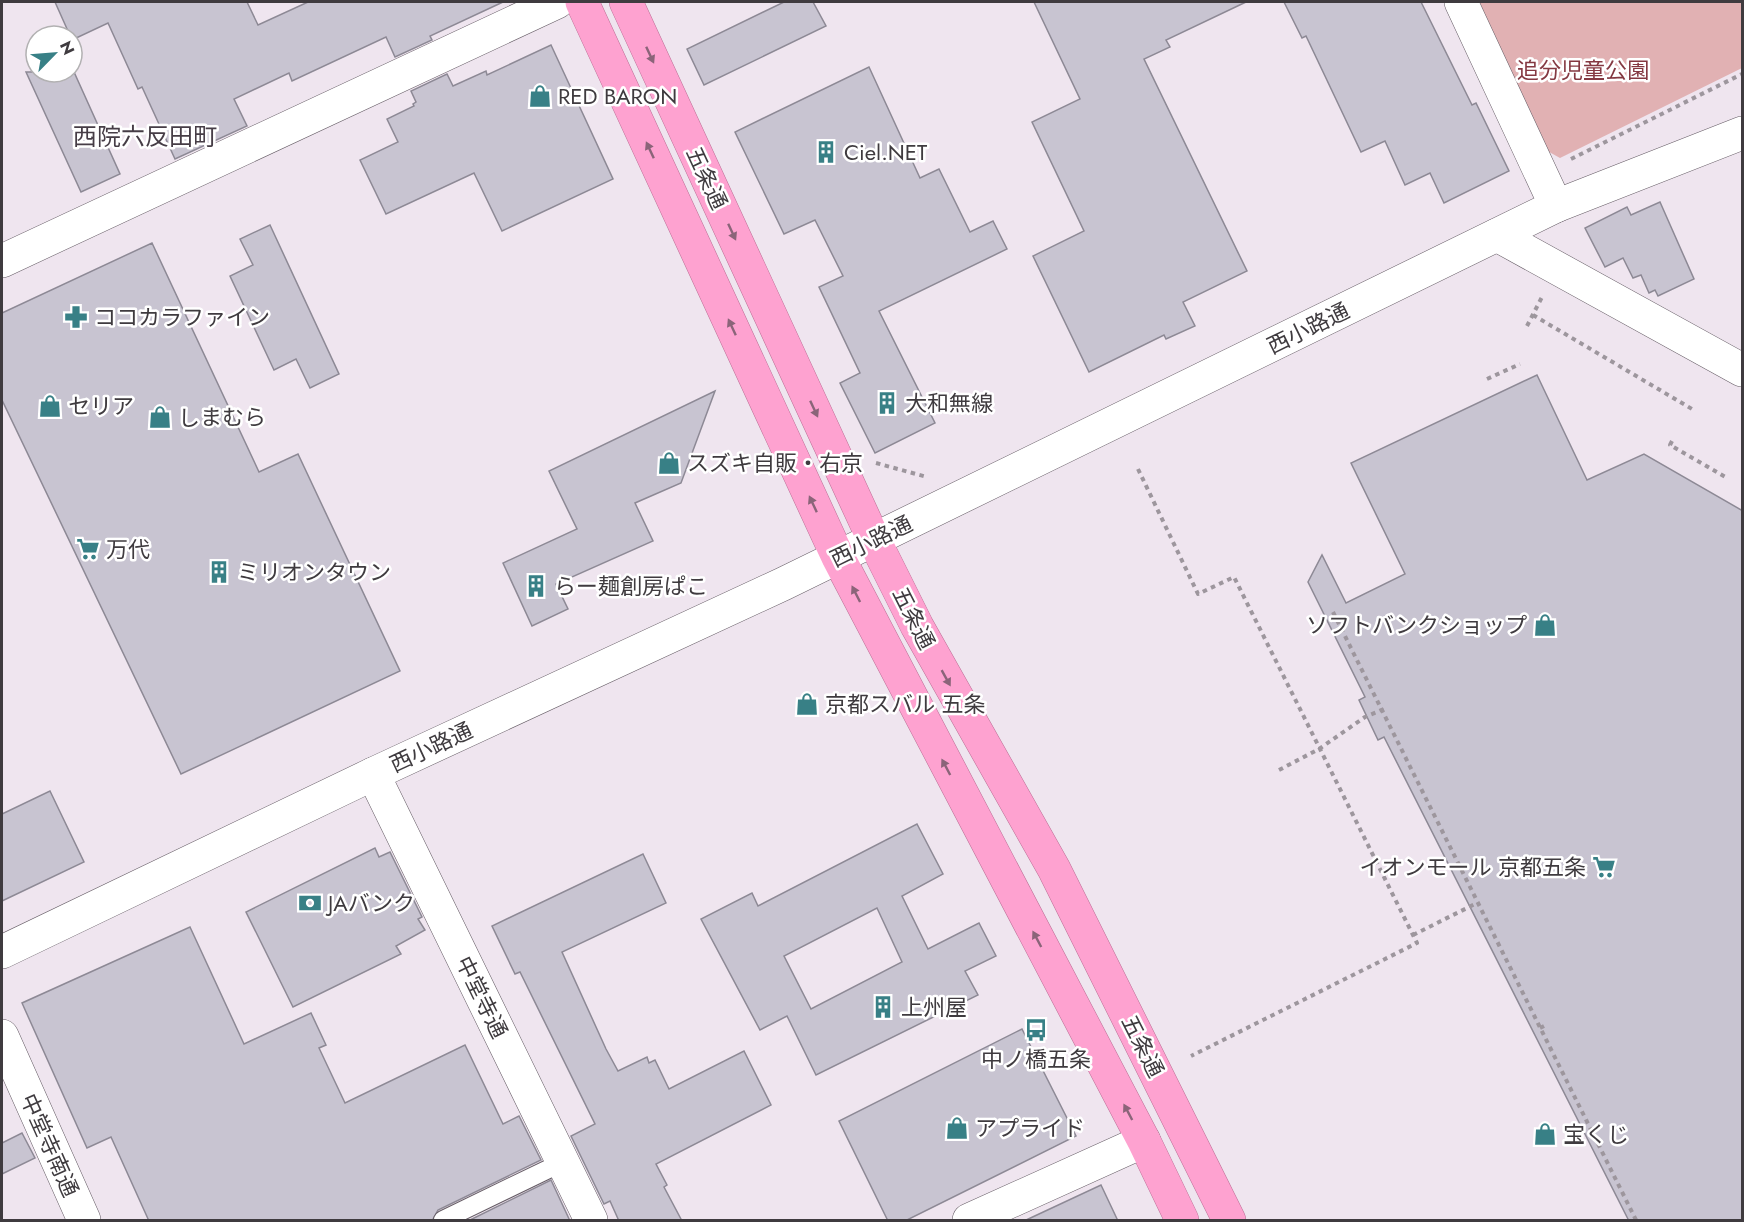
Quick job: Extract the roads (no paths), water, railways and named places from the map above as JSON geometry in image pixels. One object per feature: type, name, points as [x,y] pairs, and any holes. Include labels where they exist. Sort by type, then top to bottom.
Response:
[{"type":"highway","name":"五条通","points":[[582,2],[837,557],[1144,1141],[1182,1221]]},
{"type":"highway","name":"五条通","points":[[626,2],[874,540],[917,626],[1054,869],[1229,1221]]},
{"type":"street","points":[[2,261],[557,2]]},
{"type":"street","points":[[1461,2],[1556,206]]},
{"type":"street","name":"西小路通","points":[[2,952],[373,774],[874,540],[1556,206],[1720,145],[1743,133]]},
{"type":"street","points":[[1497,235],[1743,370]]},
{"type":"street","name":"中堂寺通","points":[[373,774],[591,1221]]},
{"type":"street","name":"中堂寺南通","points":[[2,1036],[84,1221]]},
{"type":"street","points":[[969,1221],[1144,1141]]},
{"type":"lane","points":[[443,1221],[562,1162]]},
{"type":"place","name":"RED BARON","points":[[540,96]]},
{"type":"place","name":"Ciel.NET","points":[[826,152]]},
{"type":"place","name":"ココカラファイン","points":[[76,317]]},
{"type":"place","name":"大和無線","points":[[887,403]]},
{"type":"place","name":"セリア","points":[[50,406]]},
{"type":"place","name":"しまむら","points":[[160,417]]},
{"type":"place","name":"スズキ自販・右京","points":[[669,463]]},
{"type":"place","name":"万代","points":[[88,549]]},
{"type":"place","name":"ミリオンタウン","points":[[219,572]]},
{"type":"place","name":"らー麺創房ぱこ","points":[[536,586]]},
{"type":"place","name":"ソフトバンクショップ","points":[[1545,625]]},
{"type":"place","name":"京都スバル 五条","points":[[807,704]]},
{"type":"place","name":"イオンモール 京都五条","points":[[1604,867]]},
{"type":"place","name":"JAバンク","points":[[310,903]]},
{"type":"place","name":"上州屋","points":[[883,1007]]},
{"type":"place","name":"中ノ橋五条","points":[[1036,1030]]},
{"type":"place","name":"アプライド","points":[[957,1128]]},
{"type":"place","name":"宝くじ","points":[[1545,1134]]},
{"type":"district","name":"西院六反田町","points":[[145,136]]},
{"type":"park label","name":"追分児童公園","points":[[1583,70]]}]
